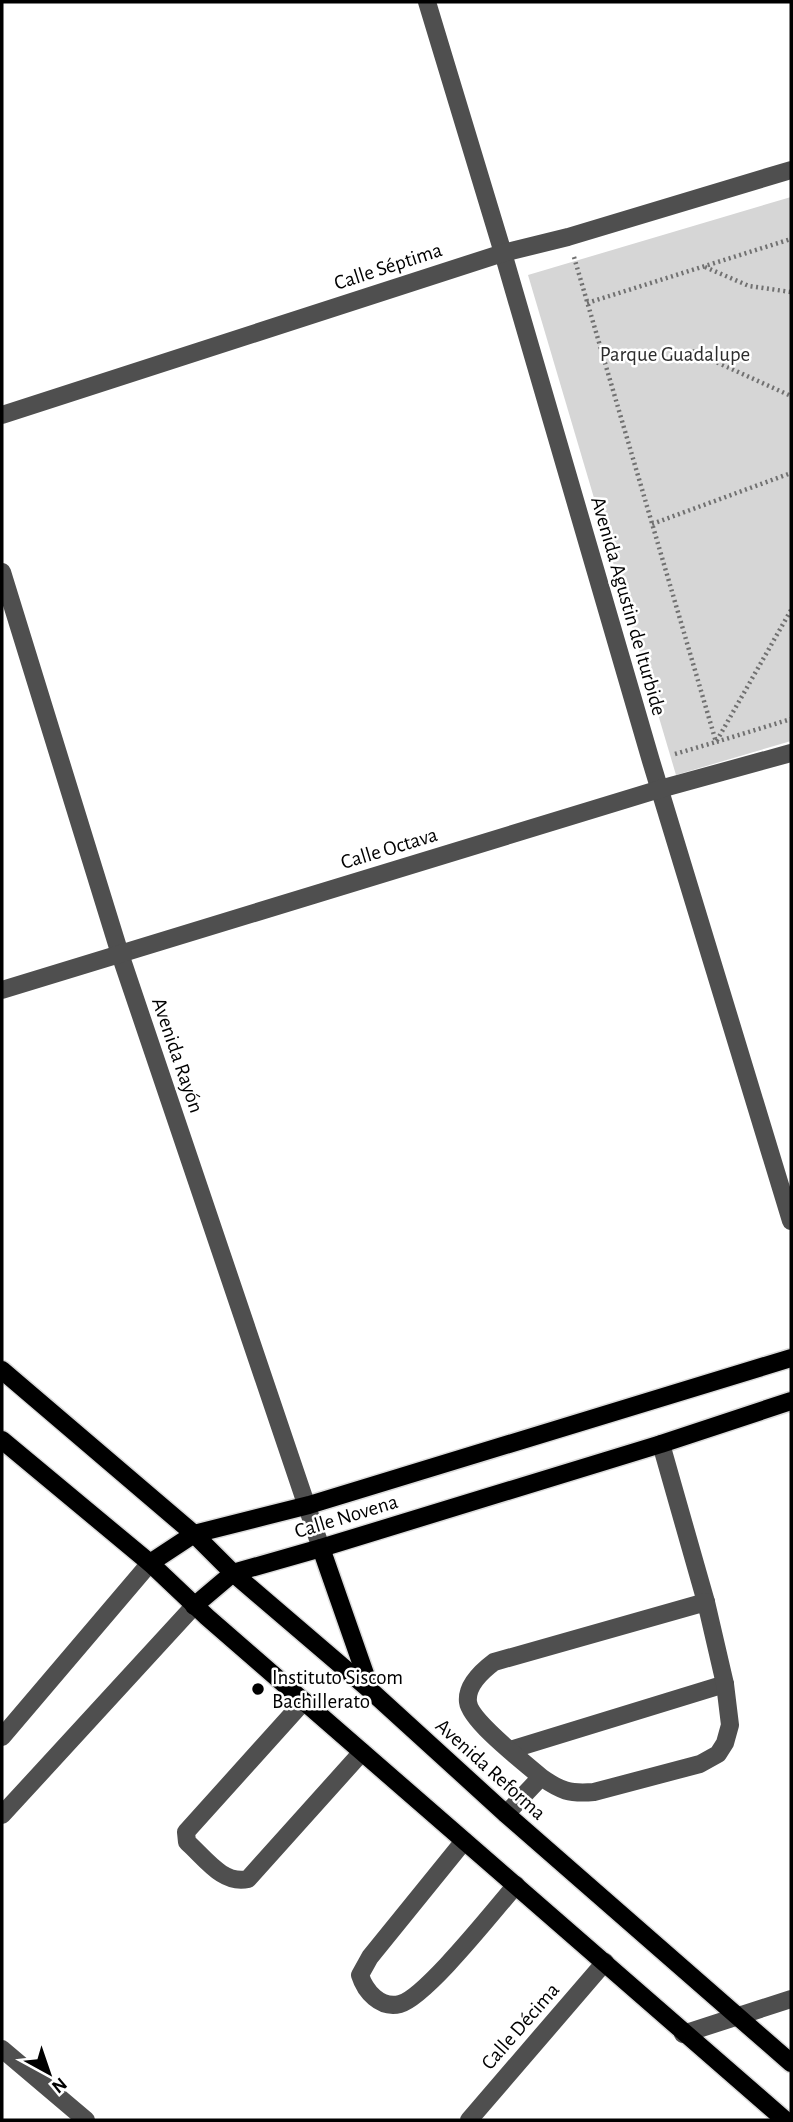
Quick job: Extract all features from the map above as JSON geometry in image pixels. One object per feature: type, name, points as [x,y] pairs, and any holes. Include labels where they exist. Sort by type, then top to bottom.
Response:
[{"type":"main road","name":"Calle Novena","points":[[150,1563],[194,1534],[309,1506],[791,1358]]},
{"type":"main road","name":"Avenida Reforma","points":[[2,1370],[194,1534],[233,1573],[371,1691],[506,1814],[791,2063]]},
{"type":"main road","name":"Calle Novena","points":[[194,1606],[233,1573],[661,1444],[791,1401]]},
{"type":"main road","points":[[2,1440],[150,1563],[194,1606],[785,2120]]},
{"type":"main road","points":[[321,1548],[371,1691]]},
{"type":"street","name":"Avenida Agustin de Iturbide","points":[[427,2],[651,761],[791,1221]]},
{"type":"street","name":"Calle Séptima","points":[[2,415],[503,253],[568,237],[791,170]]},
{"type":"street","name":"Avenida Rayón","points":[[2,572],[120,954],[321,1548]]},
{"type":"street","name":"Calle Octava","points":[[2,990],[660,789],[791,752]]},
{"type":"street","points":[[661,1444],[706,1602],[725,1684],[730,1725],[725,1743],[718,1754],[700,1764],[594,1792],[560,1791],[474,1718],[468,1703],[469,1690],[480,1673],[494,1662],[706,1602]]},
{"type":"street","name":"Calle Novena","points":[[3,1733],[150,1563]]},
{"type":"street","name":"Calle Novena","points":[[2,1815],[194,1606]]},
{"type":"street","points":[[510,1750],[725,1684]]},
{"type":"street","points":[[304,1701],[186,1832],[187,1842],[227,1879],[248,1879],[362,1752]]},
{"type":"street","points":[[506,1814],[541,1777]]},
{"type":"street","points":[[464,1841],[370,1957],[360,1975],[363,1984],[375,1998],[397,2005],[411,1999],[441,1971],[516,1885]]},
{"type":"street","name":"Calle Décima","points":[[470,2120],[605,1962]]},
{"type":"street","points":[[683,2034],[791,1999]]},
{"type":"street","points":[[2,2049],[86,2120]]},
{"type":"path","points":[[568,237],[716,742]]},
{"type":"path","points":[[587,303],[791,239]]},
{"type":"path","points":[[704,267],[749,286],[791,292]]},
{"type":"path","points":[[692,351],[791,396]]},
{"type":"path","points":[[652,524],[791,472]]},
{"type":"path","points":[[716,742],[791,610]]},
{"type":"path","points":[[651,761],[791,719]]},
{"type":"green space","name":"Parque Guadalupe","points":[[791,197],[791,741],[676,775],[528,275]]},
{"type":"place","name":"Instituto Siscom Bachillerato","points":[[258,1689]]}]
